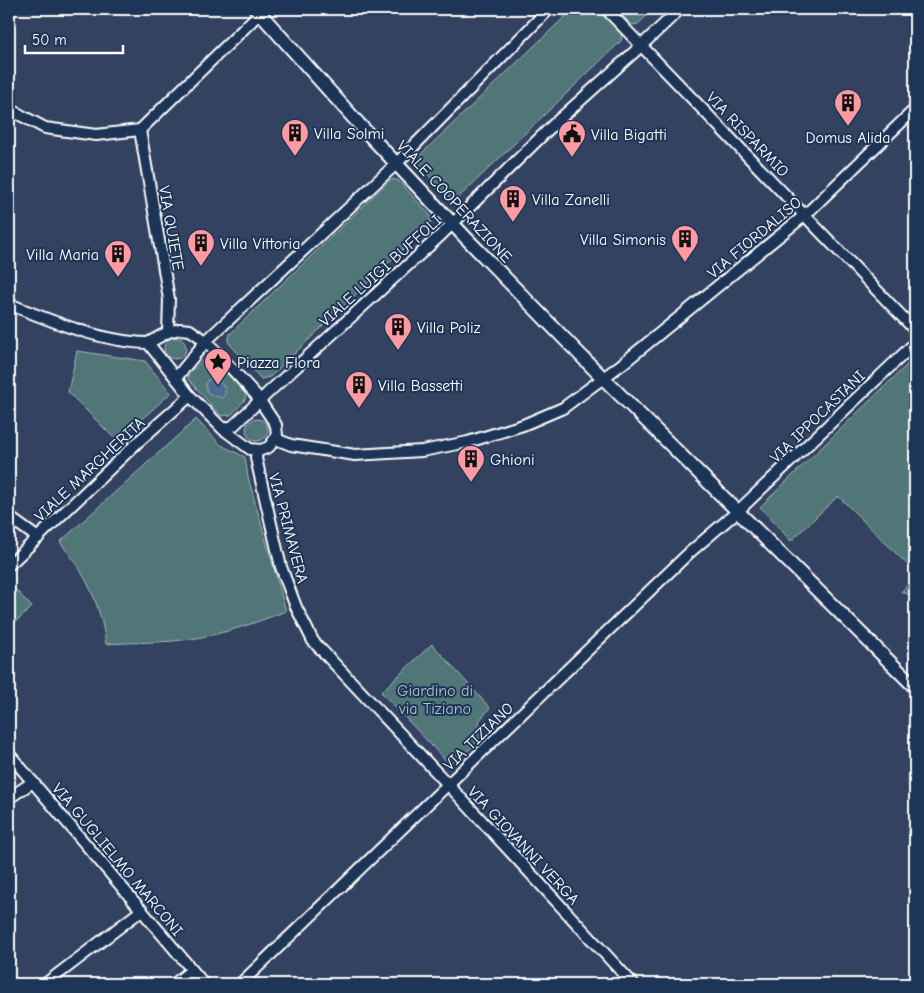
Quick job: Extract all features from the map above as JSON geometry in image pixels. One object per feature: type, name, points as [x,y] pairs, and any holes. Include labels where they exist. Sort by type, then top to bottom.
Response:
[{"type":"street","points":[[176,378],[206,341],[396,164],[549,9]]},
{"type":"street","points":[[606,9],[641,46]]},
{"type":"street","name":"VIALE LUIGI BUFFOLI","points":[[223,429],[234,426],[453,224],[553,125],[680,9]]},
{"type":"street","points":[[9,109],[45,128],[96,135],[140,130],[260,10]]},
{"type":"street","name":"VIALE COOPERAZIONE","points":[[260,10],[396,164],[453,224],[603,377],[915,688]]},
{"type":"street","name":"VIA RISPARMIO","points":[[641,46],[915,330]]},
{"type":"street","name":"VIA FIORDALISO","points":[[276,439],[291,445],[355,455],[422,451],[468,442],[563,408],[619,366],[805,215],[915,109]]},
{"type":"street","name":"VIA QUIETE","points":[[140,130],[169,299],[168,332]]},
{"type":"street","points":[[9,304],[68,326],[120,341],[148,343],[168,332],[184,329],[195,333],[206,341],[260,401],[276,423],[278,432],[276,439],[269,447],[257,451],[246,447],[223,429],[190,396],[148,343]]},
{"type":"street","name":"VIA IPPOCASTANI","points":[[738,511],[915,343]]},
{"type":"street","name":"VIALE MARGHERITA","points":[[9,565],[139,441],[190,396]]},
{"type":"street","name":"VIA PRIMAVERA","points":[[257,451],[256,458],[281,567],[296,607],[313,641],[331,661]]},
{"type":"street","name":"VIA TIZIANO","points":[[240,984],[689,553],[738,511]]},
{"type":"street","points":[[9,518],[38,538]]},
{"type":"street","name":"VIA GIOVANNI VERGA","points":[[331,661],[632,984]]},
{"type":"street","name":"VIA GUGLIELMO MARCONI","points":[[9,754],[204,984]]},
{"type":"street","points":[[9,798],[33,782]]},
{"type":"street","points":[[45,984],[142,910]]},
{"type":"street","points":[[174,984],[192,970]]},
{"type":"green space","points":[[573,9],[597,9],[622,34],[621,41],[458,198],[451,199],[417,163],[420,155]]},
{"type":"green space","points":[[616,9],[654,9],[638,24],[632,25]]},
{"type":"green space","points":[[393,179],[399,181],[430,215],[431,222],[270,377],[261,379],[228,342],[230,334]]},
{"type":"green space","points":[[175,337],[183,340],[186,348],[183,356],[175,359],[167,356],[164,348],[167,340]]},
{"type":"green space","points":[[77,351],[145,361],[171,393],[117,441],[68,392]]},
{"type":"green space","points":[[915,357],[915,572],[838,496],[791,541],[760,507]]},
{"type":"green space","points":[[205,358],[215,359],[246,395],[245,400],[231,415],[221,416],[188,379],[188,374]]},
{"type":"green space","points":[[196,419],[221,445],[245,457],[248,477],[286,611],[239,628],[203,637],[170,641],[106,644],[96,602],[77,566],[60,542]]},
{"type":"green space","points":[[257,419],[265,422],[268,430],[265,438],[257,441],[249,438],[246,430],[249,422]]},
{"type":"green space","points":[[915,577],[915,596],[901,592]]},
{"type":"green space","points":[[13,587],[32,607],[9,628],[9,592]]},
{"type":"green space","name":"Giardino di via Tiziano","points":[[432,644],[490,708],[479,721],[483,736],[450,765],[381,692]]},
{"type":"water","points":[[210,378],[217,379],[225,388],[225,395],[221,398],[208,393],[206,385]]},
{"type":"place","name":"Domus Alida","points":[[848,127]]},
{"type":"place","name":"Villa Solmi","points":[[295,157]]},
{"type":"place","name":"Villa Bigatti","points":[[572,158]]},
{"type":"place","name":"Villa Zanelli","points":[[513,223]]},
{"type":"place","name":"Villa Simonis","points":[[685,263]]},
{"type":"place","name":"Villa Vittoria","points":[[201,267]]},
{"type":"place","name":"Villa Maria","points":[[118,278]]},
{"type":"place","name":"Villa Poliz","points":[[398,351]]},
{"type":"place","name":"Piazza Flora","points":[[218,386]]},
{"type":"place","name":"Villa Bassetti","points":[[359,409]]},
{"type":"place","name":"Ghioni","points":[[471,483]]}]
